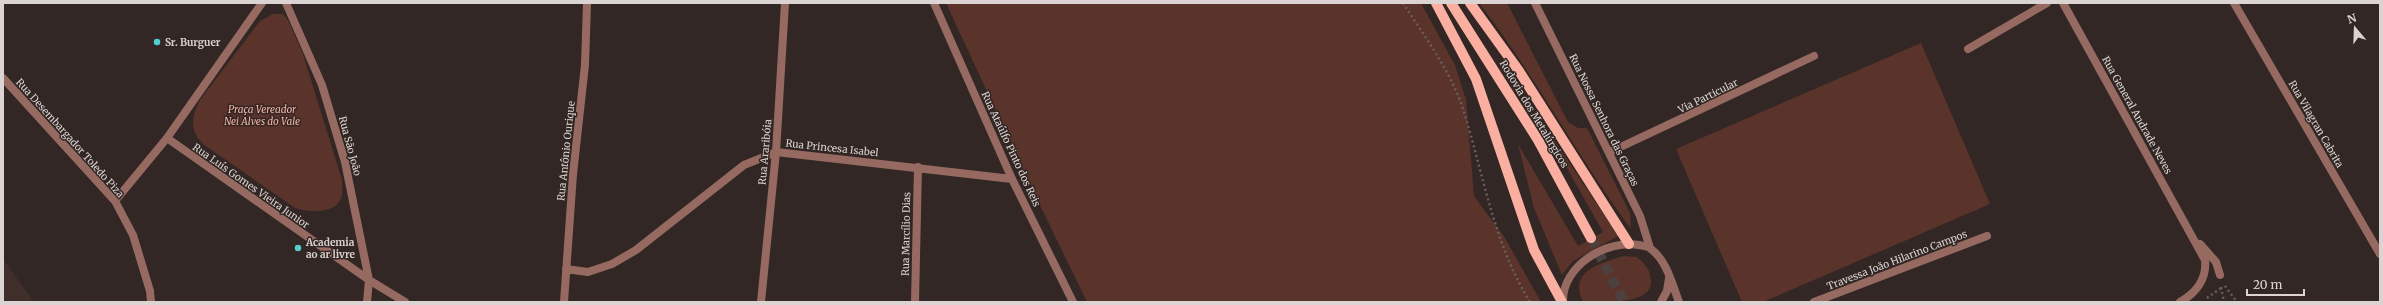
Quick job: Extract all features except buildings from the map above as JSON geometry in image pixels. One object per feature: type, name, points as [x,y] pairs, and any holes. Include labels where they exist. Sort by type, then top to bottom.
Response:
[{"type":"main road","points":[[1436,3],[1476,79],[1534,250],[1563,302]]},
{"type":"main road","points":[[1470,3],[1519,71],[1629,244]]},
{"type":"main road","name":"Rodovia dos Metalúrgicos","points":[[1452,4],[1538,140],[1591,238]]},
{"type":"street","points":[[115,201],[166,138],[262,3]]},
{"type":"street","name":"Rua São João","points":[[286,3],[322,85],[345,162],[369,280],[367,302]]},
{"type":"street","name":"Rua Antônio Ourique","points":[[564,302],[572,174],[585,65],[587,3]]},
{"type":"street","name":"Rua Araribóia","points":[[761,302],[776,152],[785,3]]},
{"type":"street","name":"Rua Ataúlfo Pinto dos Reis","points":[[934,3],[1012,179],[1073,302]]},
{"type":"street","name":"Rua Nossa Senhora das Graças","points":[[1535,3],[1610,152],[1640,216],[1650,248]]},
{"type":"street","points":[[1968,49],[2047,3]]},
{"type":"street","name":"Rua General Andrade Neves","points":[[2063,3],[2205,260],[2206,268],[2198,288],[2180,302]]},
{"type":"street","name":"Rua Vilagran Cabrita","points":[[2234,3],[2380,254]]},
{"type":"street","name":"Via Particular","points":[[1610,152],[1814,56]]},
{"type":"street","name":"Rua Desembargador Toledo Piza","points":[[3,78],[115,201],[133,235],[150,291],[151,302]]},
{"type":"street","name":"Rua Luís Gomes Vieira Junior","points":[[166,138],[369,280],[405,302]]},
{"type":"street","name":"Rua Princesa Isabel","points":[[566,269],[588,272],[612,264],[641,246],[744,165],[776,152],[918,167],[1012,179]]},
{"type":"street","name":"Rua Marcílio Dias","points":[[915,302],[918,167]]},
{"type":"street","name":"Travessa João Hilarino Campos","points":[[1814,302],[1987,236]]},
{"type":"street","name":"Rua General Andrade Neves","points":[[2194,238],[2216,262],[2220,275]]},
{"type":"street","points":[[1563,302],[1563,291],[1568,279],[1587,259],[1605,249],[1629,244],[1650,248],[1661,259],[1679,302]]},
{"type":"street","points":[[1662,302],[1667,291],[1669,277]]},
{"type":"path","points":[[1403,3],[1435,54],[1464,111],[1500,241],[1530,302]]},
{"type":"path","points":[[2204,301],[2225,286],[2236,302]]},
{"type":"shaded area","points":[[3,259],[34,302],[3,302]]},
{"type":"green space","points":[[946,3],[1421,3],[1455,65],[1466,100],[1474,196],[1505,238],[1541,302],[1087,302],[1036,197]]},
{"type":"green space","points":[[1479,3],[1507,3],[1568,122],[1578,128],[1587,128],[1630,213],[1631,229],[1592,173],[1519,58]]},
{"type":"green space","name":"Praça Vereador Nei Alves do Vale","points":[[273,14],[283,14],[289,22],[303,54],[342,180],[342,196],[339,202],[322,211],[295,208],[203,144],[195,133],[193,118],[200,100],[260,21]]},
{"type":"green space","points":[[1921,43],[1990,204],[1763,302],[1742,302],[1676,149]]},
{"type":"green space","points":[[1533,108],[1618,236],[1573,261],[1562,275],[1534,208],[1518,144],[1578,246],[1603,232]]},
{"type":"green space","points":[[1624,256],[1637,257],[1643,262],[1649,271],[1651,279],[1649,290],[1634,299],[1623,301],[1583,302],[1579,291],[1583,276],[1597,265]]},
{"type":"tunnel","points":[[1591,238],[1624,302]]},
{"type":"place","name":"Sr. Burguer","points":[[157,42]]},
{"type":"place","name":"Academia ao ar livre","points":[[298,248]]}]
